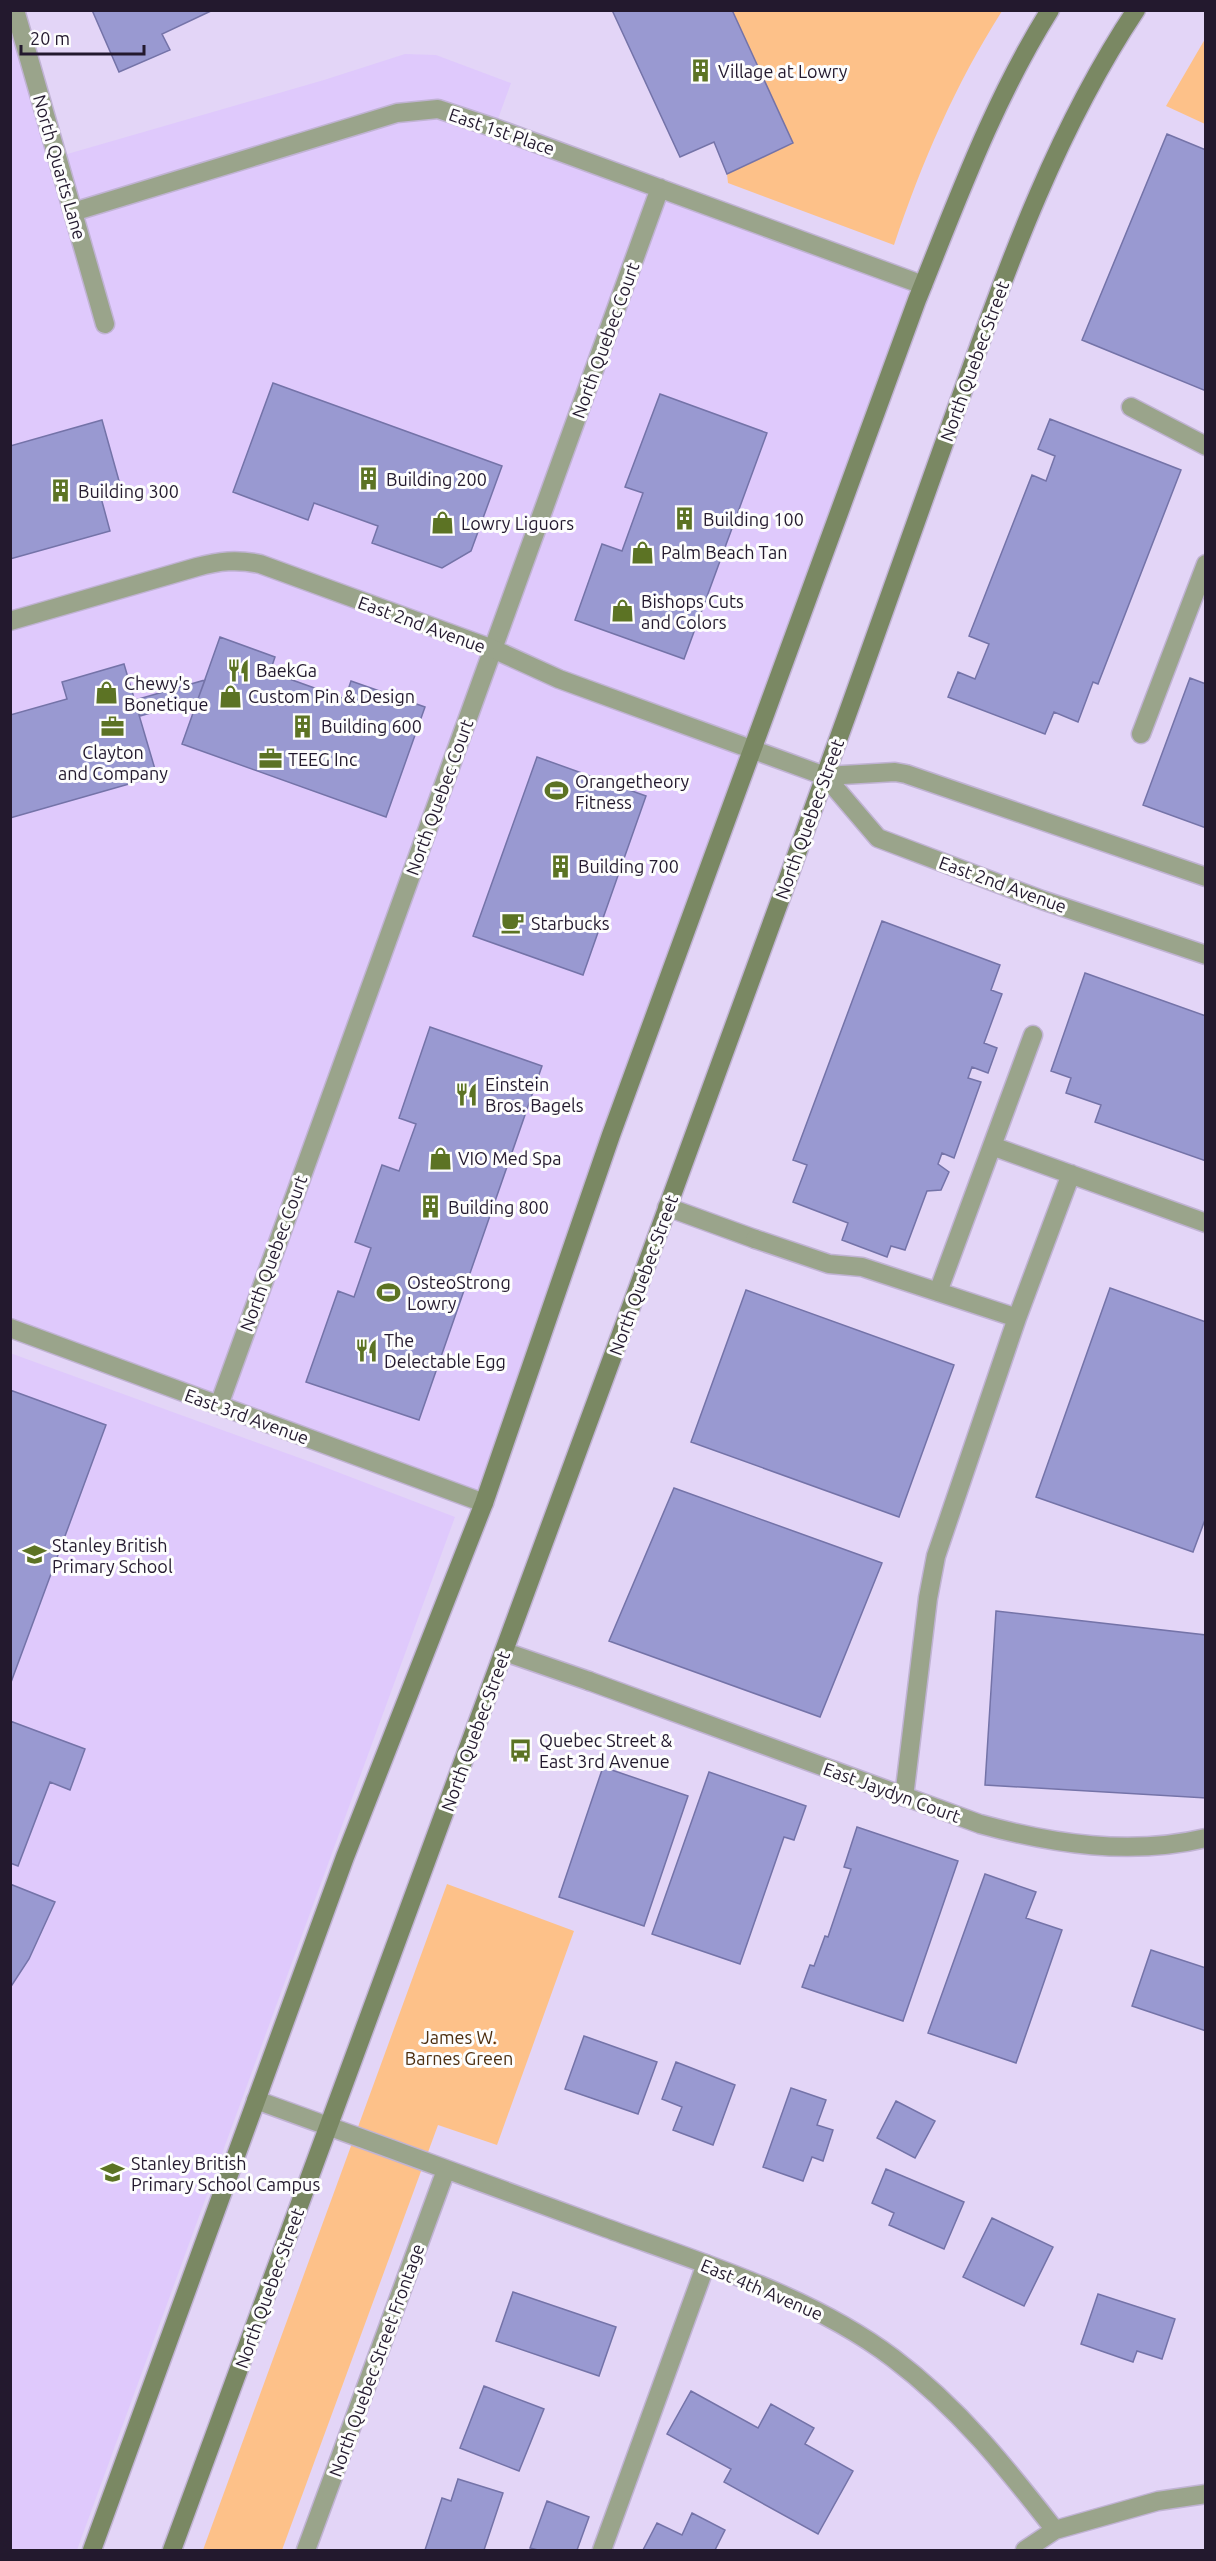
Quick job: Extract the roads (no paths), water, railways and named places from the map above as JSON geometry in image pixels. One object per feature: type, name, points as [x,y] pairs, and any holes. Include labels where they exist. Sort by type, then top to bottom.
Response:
[{"type":"main road","points":[[92,2550],[345,1857],[483,1503],[611,1135],[923,285],[964,179],[988,127],[1050,10]]},
{"type":"main road","name":"North Quebec Street","points":[[172,2550],[505,1652],[825,776],[993,308],[1036,197],[1073,119],[1136,10]]},
{"type":"street","name":"North Quarts Lane","points":[[15,10],[105,324]]},
{"type":"street","name":"East 1st Place","points":[[73,212],[397,113],[438,109],[453,112],[923,285]]},
{"type":"street","name":"North Quebec Court","points":[[219,1405],[660,188]]},
{"type":"street","points":[[1131,407],[1206,446]]},
{"type":"street","name":"East 2nd Avenue","points":[[10,621],[220,561],[232,560],[260,564],[493,649],[559,679],[825,776],[895,772],[906,774],[1206,878]]},
{"type":"street","points":[[1141,734],[1198,607],[1206,564]]},
{"type":"street","name":"East 2nd Avenue","points":[[825,776],[878,838],[1042,900],[1206,955]]},
{"type":"street","points":[[938,1292],[1033,1035]]},
{"type":"street","points":[[993,1146],[1206,1223]]},
{"type":"street","points":[[904,1797],[928,1599],[936,1556],[1017,1318],[1071,1174]]},
{"type":"street","points":[[667,1208],[829,1264],[862,1267],[1017,1318]]},
{"type":"street","name":"East 3rd Avenue","points":[[10,1328],[483,1503]]},
{"type":"street","name":"East Jaydyn Court","points":[[505,1652],[980,1824],[1056,1842],[1142,1846],[1206,1838]]},
{"type":"street","name":"East 4th Avenue","points":[[256,2100],[706,2264],[793,2300],[842,2324],[893,2358],[954,2409],[995,2454],[1055,2530]]},
{"type":"street","name":"North Quebec Street Frontage","points":[[306,2550],[446,2170]]},
{"type":"street","points":[[602,2550],[706,2264]]},
{"type":"street","points":[[1025,2550],[1055,2530],[1158,2501],[1206,2494]]},
{"type":"place","name":"Village at Lowry","points":[[700,71]]},
{"type":"place","name":"Building 200","points":[[368,479]]},
{"type":"place","name":"Building 300","points":[[60,491]]},
{"type":"place","name":"Building 100","points":[[685,519]]},
{"type":"place","name":"Lowry Liguors","points":[[443,523]]},
{"type":"place","name":"Palm Beach Tan","points":[[643,552]]},
{"type":"place","name":"Bishops Cuts and Colors","points":[[623,611]]},
{"type":"place","name":"BaekGa","points":[[238,670]]},
{"type":"place","name":"Chewy's Bonetique","points":[[106,693]]},
{"type":"place","name":"Custom Pin & Design","points":[[230,696]]},
{"type":"place","name":"Clayton and Company","points":[[113,726]]},
{"type":"place","name":"Building 600","points":[[303,726]]},
{"type":"place","name":"TEEG Inc","points":[[270,759]]},
{"type":"place","name":"Orangetheory Fitness","points":[[557,791]]},
{"type":"place","name":"Building 700","points":[[560,866]]},
{"type":"place","name":"Starbucks","points":[[513,923]]},
{"type":"place","name":"Einstein Bros. Bagels","points":[[467,1094]]},
{"type":"place","name":"VIO Med Spa","points":[[440,1158]]},
{"type":"place","name":"Building 800","points":[[430,1207]]},
{"type":"place","name":"OsteoStrong Lowry","points":[[389,1292]]},
{"type":"place","name":"The Delectable Egg","points":[[366,1350]]},
{"type":"place","name":"Stanley British Primary School","points":[[34,1555]]},
{"type":"place","name":"Quebec Street & East 3rd Avenue","points":[[521,1750]]},
{"type":"place","name":"Stanley British Primary School Campus","points":[[113,2173]]},
{"type":"park label","name":"James W. Barnes Green","points":[[459,2047]]}]
